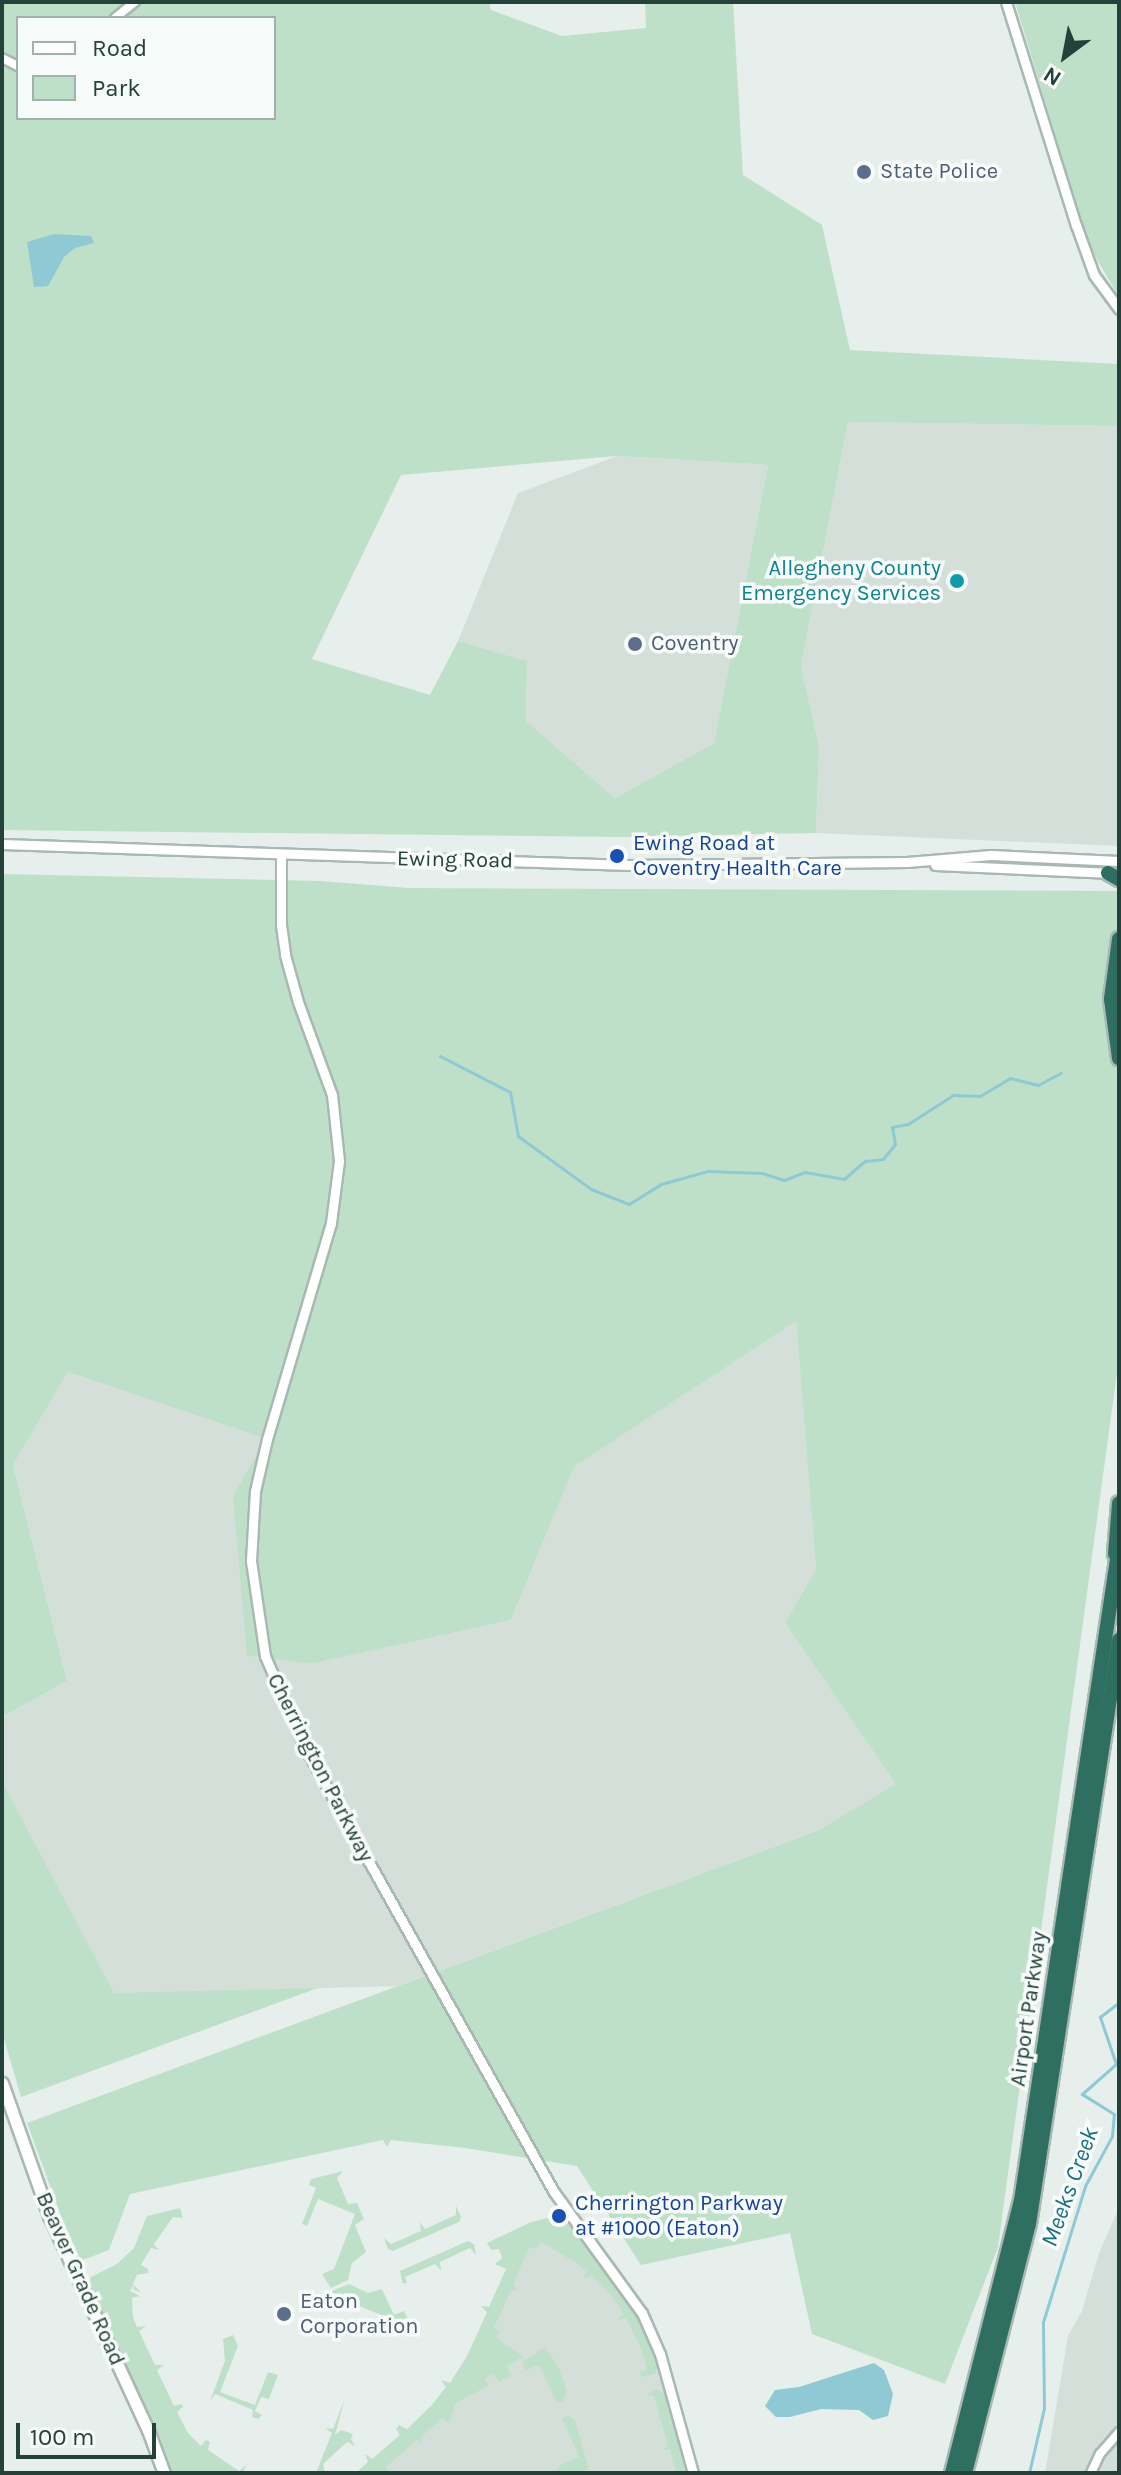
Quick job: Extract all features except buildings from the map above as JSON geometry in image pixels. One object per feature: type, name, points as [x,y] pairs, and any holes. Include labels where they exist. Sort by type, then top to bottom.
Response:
[{"type":"highway","points":[[1119,939],[1111,999],[1119,1058]]},
{"type":"highway","points":[[1112,1586],[1119,1503]]},
{"type":"highway","name":"Airport Parkway","points":[[952,2473],[1021,2201],[1119,1546]]},
{"type":"highway","name":"Airport Parkway","points":[[965,2473],[1029,2224],[1119,1640]]},
{"type":"main road","name":"Beaver Grade Road","points":[[2,2083],[54,2230],[145,2423],[164,2473]]},
{"type":"street","points":[[118,16],[135,2]]},
{"type":"street","points":[[1006,2],[1094,275],[1119,309]]},
{"type":"street","name":"Ewing Road","points":[[2,844],[630,865],[907,862],[991,855],[1119,861]]},
{"type":"street","name":"Cherrington Parkway","points":[[281,855],[281,925],[285,955],[332,1095],[339,1161],[331,1223],[267,1439],[255,1491],[251,1561],[265,1656],[304,1746],[554,2192],[642,2313],[660,2354],[693,2473]]},
{"type":"street","name":"Ewing Road","points":[[907,862],[1115,875]]},
{"type":"street","points":[[1091,2473],[1100,2454],[1119,2432]]},
{"type":"shaded area","points":[[848,422],[1119,426],[1119,846],[816,833],[819,746],[801,666]]},
{"type":"shaded area","points":[[617,456],[768,465],[714,743],[615,798],[526,721],[527,661],[458,641],[518,493]]},
{"type":"shaded area","points":[[796,1320],[816,1569],[785,1623],[897,1785],[817,1831],[397,1986],[114,1994],[2,1781],[2,1717],[67,1681],[13,1465],[68,1372],[267,1439],[247,1656],[311,1664],[511,1620],[574,1467]]},
{"type":"shaded area","points":[[1119,2208],[1119,2473],[1045,2473],[1068,2336],[1082,2311],[1099,2253]]},
{"type":"shaded area","points":[[532,2229],[634,2303],[656,2348],[664,2392],[686,2473],[371,2473],[447,2400]]},
{"type":"green space","points":[[2,2],[489,2],[491,10],[562,36],[646,28],[645,2],[733,2],[743,175],[822,225],[850,350],[1119,364],[1119,426],[848,422],[801,666],[819,746],[816,833],[620,837],[2,830]],"holes":[[[617,456],[768,465],[714,743],[615,798],[526,721],[527,661],[458,641],[430,695],[312,659],[401,475]]]},
{"type":"green space","points":[[1015,2],[1119,2],[1119,297],[1088,244]]},
{"type":"green space","points":[[2,874],[321,881],[408,888],[1119,891],[1119,1358],[998,2247],[945,2384],[812,2334],[790,2233],[641,2265],[577,2166],[465,2148],[391,2140],[387,2147],[383,2140],[130,2194],[109,2250],[78,2262],[27,2123],[817,1831],[896,1784],[785,1623],[816,1569],[796,1321],[574,1467],[511,1620],[311,1664],[247,1656],[233,1496],[266,1439],[68,1372],[13,1465],[67,1681],[2,1717]]},
{"type":"green space","points":[[2,1781],[114,1993],[318,1988],[21,2097],[2,2032]]},
{"type":"green space","points":[[343,2171],[337,2178],[348,2204],[357,2203],[364,2219],[355,2225],[366,2252],[352,2263],[348,2280],[331,2288],[322,2274],[334,2269],[355,2214],[318,2199],[307,2226],[302,2224],[316,2188],[309,2185],[311,2179]]},
{"type":"green space","points":[[456,2206],[461,2217],[459,2222],[393,2251],[388,2249],[384,2238],[391,2244],[421,2231],[420,2222],[425,2229],[456,2215]]},
{"type":"green space","points":[[180,2208],[183,2218],[173,2217],[154,2244],[159,2250],[151,2248],[141,2265],[148,2269],[148,2273],[137,2275],[133,2284],[141,2292],[134,2290],[133,2285],[130,2291],[140,2296],[132,2298],[133,2317],[137,2327],[146,2326],[139,2331],[155,2365],[164,2365],[157,2370],[174,2406],[181,2404],[183,2407],[177,2412],[188,2433],[201,2446],[206,2440],[210,2442],[208,2450],[239,2471],[246,2465],[243,2473],[169,2473],[146,2414],[87,2287],[91,2277],[117,2264],[134,2248],[147,2216]]},
{"type":"green space","points":[[561,2215],[632,2305],[658,2365],[655,2374],[641,2377],[640,2371],[647,2369],[640,2346],[626,2318],[618,2320],[624,2314],[610,2294],[591,2275],[584,2279],[587,2272],[573,2261],[541,2242],[536,2249],[529,2247],[513,2285],[519,2290],[511,2290],[494,2328],[499,2331],[497,2338],[524,2357],[507,2366],[511,2376],[498,2382],[494,2374],[485,2378],[488,2386],[456,2403],[449,2423],[442,2418],[420,2438],[424,2445],[417,2440],[386,2467],[390,2473],[356,2473],[368,2462],[365,2454],[372,2459],[400,2435],[396,2429],[399,2425],[407,2429],[431,2406],[446,2387],[441,2380],[450,2383],[467,2356],[487,2312],[481,2306],[489,2307],[506,2269],[495,2264],[502,2258],[499,2249],[491,2250],[487,2243],[531,2222]]},
{"type":"green space","points":[[468,2241],[474,2244],[476,2255],[470,2248],[440,2262],[441,2270],[435,2264],[405,2277],[407,2283],[403,2284],[400,2271]]},
{"type":"green space","points":[[349,2284],[368,2293],[382,2289],[394,2315],[404,2311],[414,2334],[408,2337],[400,2334],[404,2324],[349,2302],[337,2307],[332,2291]]},
{"type":"green space","points":[[233,2335],[238,2346],[220,2392],[255,2405],[268,2372],[278,2375],[269,2399],[261,2397],[255,2411],[262,2415],[258,2419],[252,2417],[253,2410],[215,2394],[210,2401],[225,2361],[223,2339]]},
{"type":"green space","points":[[545,2347],[558,2366],[567,2391],[563,2401],[557,2403],[539,2365],[526,2370],[522,2362]]},
{"type":"green space","points":[[656,2389],[666,2395],[688,2473],[676,2473],[670,2450],[662,2450],[668,2446],[654,2396],[646,2395]]},
{"type":"green space","points":[[345,2398],[335,2435],[341,2430],[353,2434],[351,2439],[355,2446],[347,2442],[323,2464],[325,2473],[316,2473],[332,2433],[325,2428],[333,2429]]},
{"type":"green space","points":[[568,2415],[575,2420],[589,2470],[560,2473],[557,2469],[579,2457],[562,2418]]},
{"type":"water","points":[[54,234],[91,236],[94,243],[75,248],[64,257],[48,286],[34,287],[27,242]]},
{"type":"water","points":[[874,2363],[884,2370],[893,2394],[888,2416],[873,2420],[859,2410],[821,2409],[790,2417],[776,2417],[765,2406],[775,2390],[799,2387]]},
{"type":"waterway","points":[[440,1056],[510,1092],[518,1136],[591,1189],[629,1204],[661,1184],[708,1171],[762,1173],[784,1180],[805,1172],[844,1179],[865,1161],[883,1159],[895,1144],[892,1127],[908,1124],[953,1095],[980,1096],[1010,1078],[1038,1085],[1061,1073]]},
{"type":"waterway","name":"Meeks Creek","points":[[1029,2473],[1044,2408],[1043,2322],[1085,2186],[1112,2136],[1114,2114],[1082,2094],[1116,2064],[1100,2017],[1119,2002]]},
{"type":"place","name":"State Police","points":[[864,172]]},
{"type":"place","name":"Allegheny County Emergency Services","points":[[957,581]]},
{"type":"place","name":"Coventry","points":[[635,644]]},
{"type":"place","name":"Ewing Road at Coventry Health Care","points":[[617,856]]},
{"type":"place","name":"Cherrington Parkway at #1000 (Eaton)","points":[[559,2216]]},
{"type":"place","name":"Eaton Corporation","points":[[284,2314]]}]
